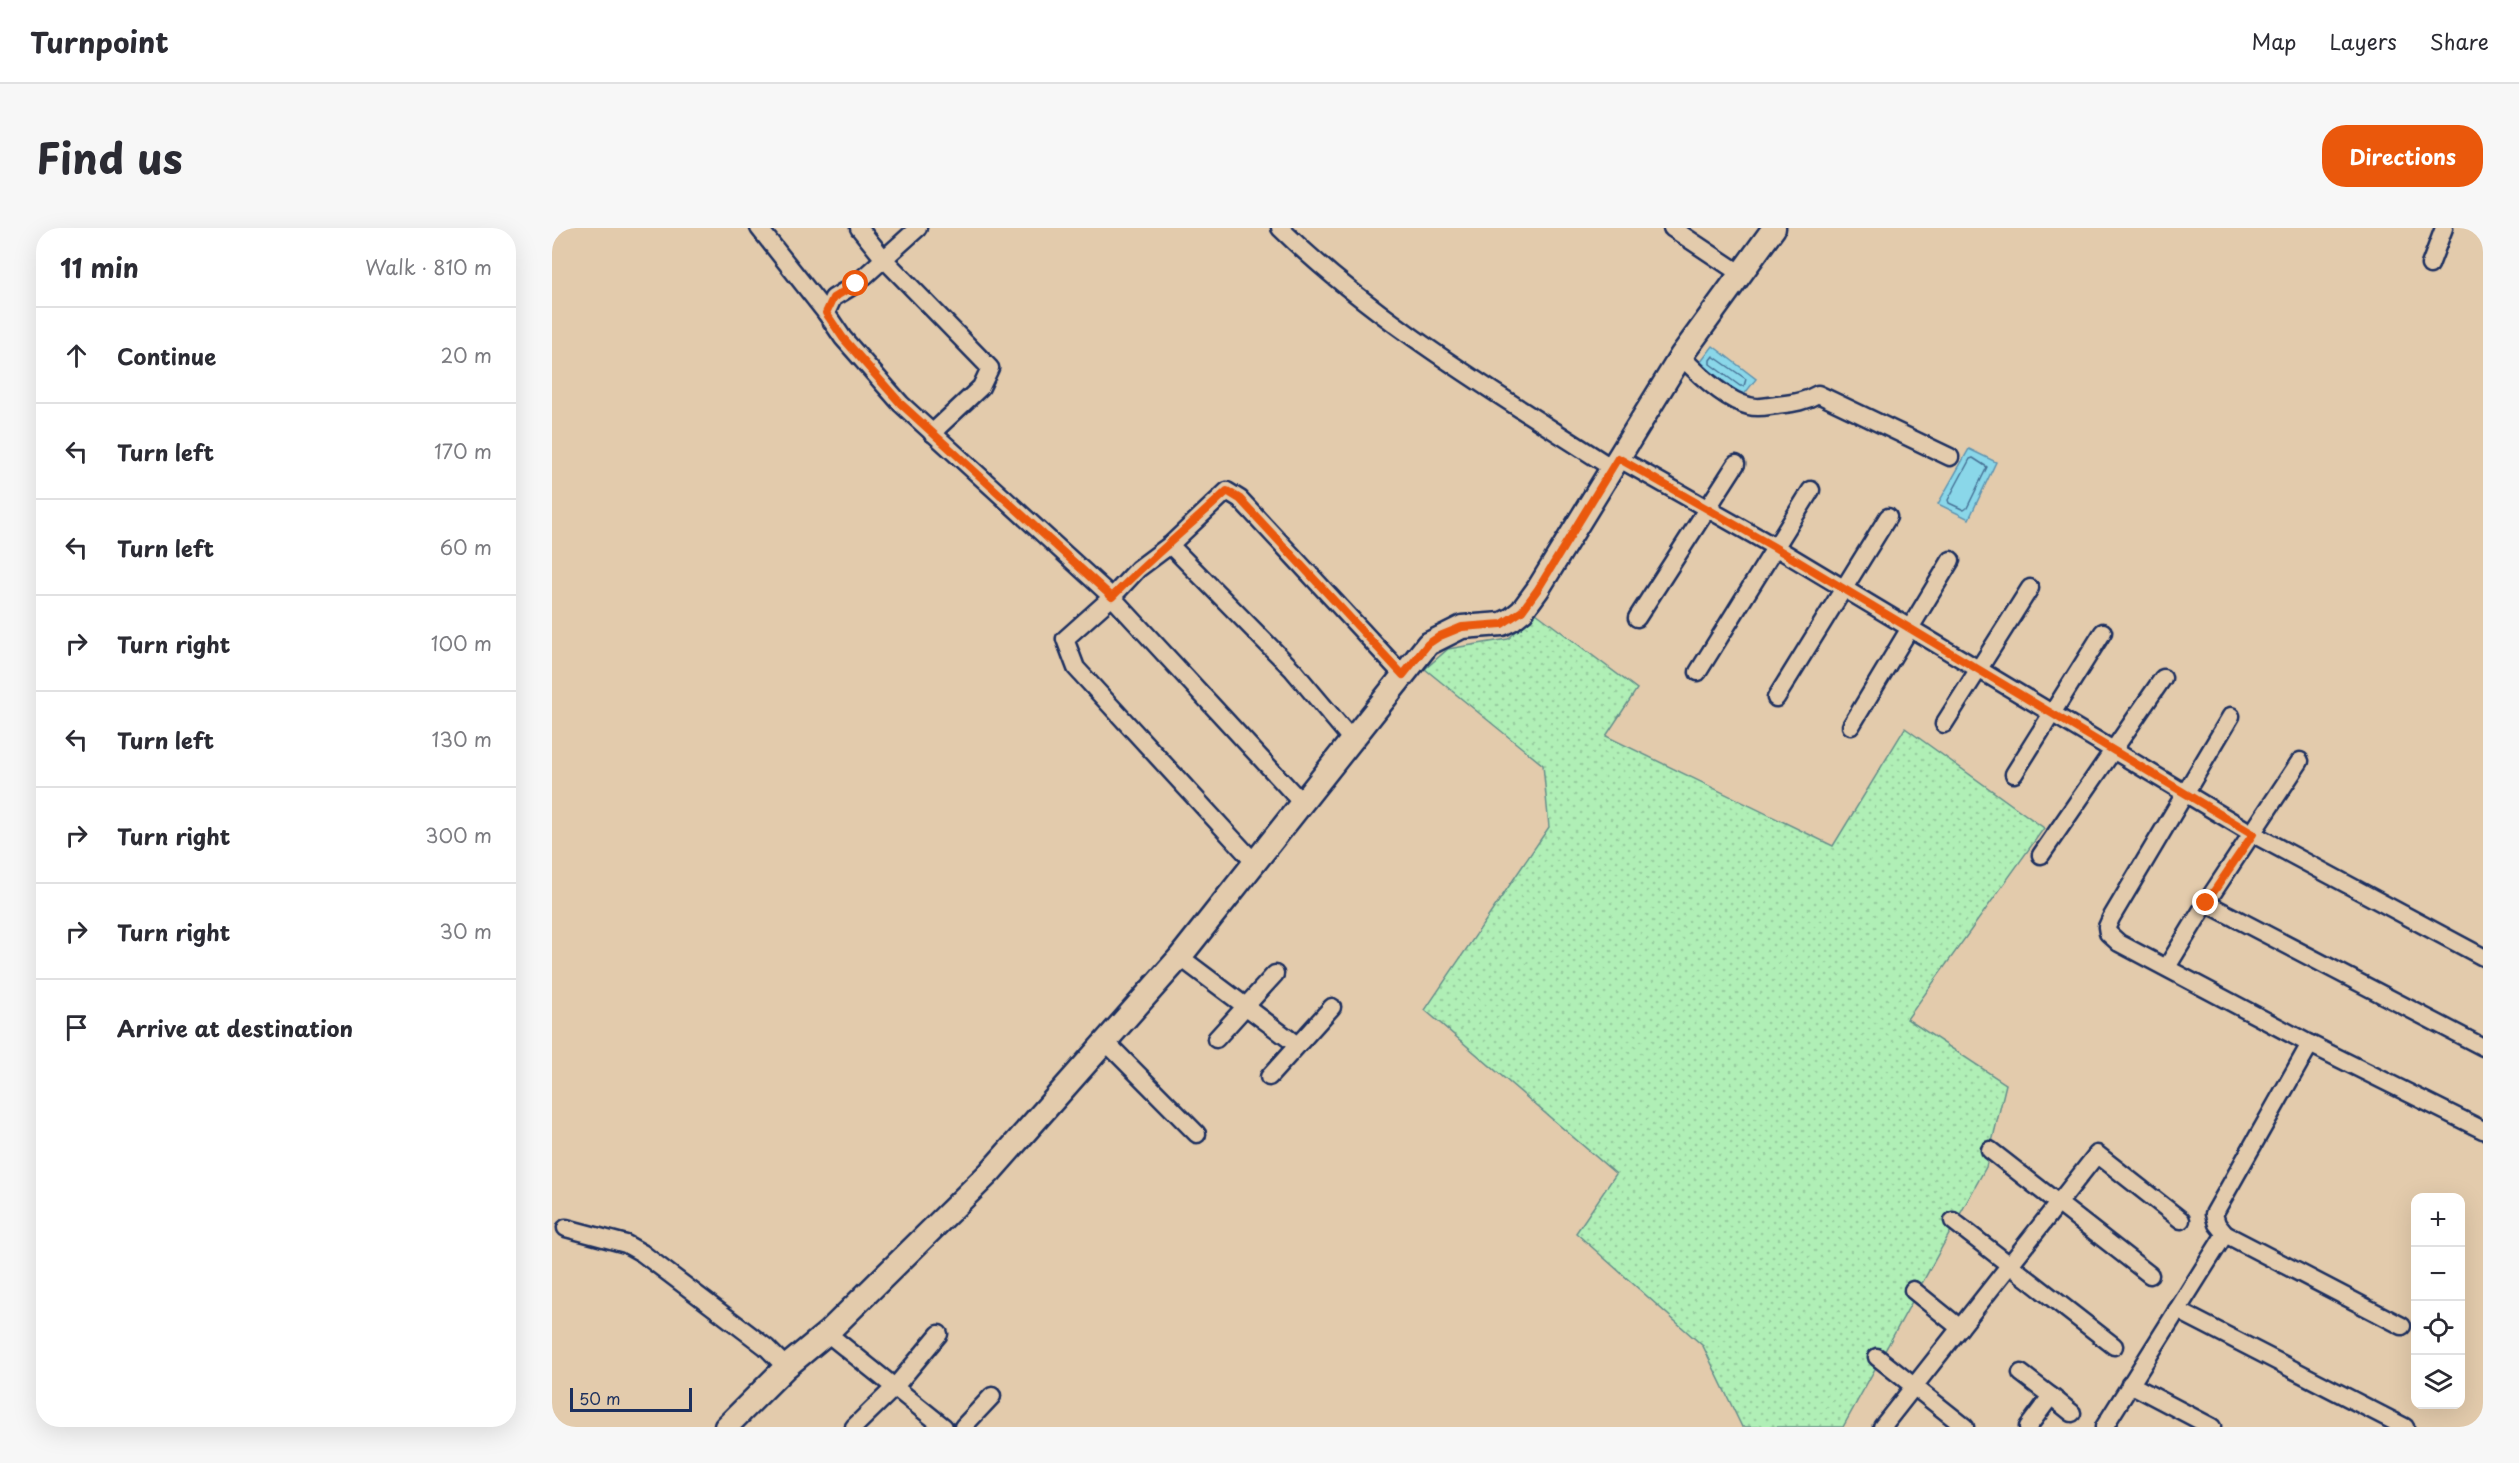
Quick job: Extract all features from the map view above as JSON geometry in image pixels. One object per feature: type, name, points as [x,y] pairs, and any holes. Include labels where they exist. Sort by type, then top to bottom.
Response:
[{"type":"street","points":[[759,228],[850,346],[901,404],[1112,597],[1302,803]]},
{"type":"street","points":[[860,228],[884,259],[990,368],[981,387],[932,433]]},
{"type":"street","points":[[826,313],[833,298],[856,284],[918,228]]},
{"type":"street","points":[[1280,228],[1300,248],[1384,316],[1615,463],[1708,509],[1774,547],[2253,834],[2483,957]]},
{"type":"street","points":[[1672,228],[1741,274]]},
{"type":"street","points":[[726,1427],[786,1367],[827,1333],[990,1172],[1180,957],[1428,644],[1462,627],[1502,624],[1522,611],[1538,589],[1681,356],[1774,228]]},
{"type":"street","points":[[2430,265],[2444,228]]},
{"type":"street","points":[[1681,356],[1727,395],[1748,406],[1760,408],[1791,404],[1805,401],[1818,394],[1950,457]]},
{"type":"street","points":[[1637,618],[1736,464]]},
{"type":"street","points":[[1698,672],[1811,490]]},
{"type":"street","points":[[1254,863],[1076,668],[1065,639],[1112,597],[1138,569],[1170,544],[1227,491],[1240,499],[1403,675]]},
{"type":"street","points":[[1776,698],[1888,518]]},
{"type":"street","points":[[1170,544],[1293,670],[1352,740]]},
{"type":"street","points":[[1851,726],[1951,560]]},
{"type":"street","points":[[1944,724],[2030,588]]},
{"type":"street","points":[[2014,774],[2103,632]]},
{"type":"street","points":[[2041,855],[2163,678]]},
{"type":"street","points":[[2231,716],[2108,927],[2108,933],[2112,938],[2310,1044],[2483,1130]]},
{"type":"street","points":[[2167,967],[2206,903],[2300,761]]},
{"type":"street","points":[[2206,903],[2483,1047]]},
{"type":"street","points":[[1180,957],[1297,1045]]},
{"type":"street","points":[[1216,1039],[1275,974]]},
{"type":"street","points":[[1269,1077],[1332,1006]]},
{"type":"street","points":[[1105,1041],[1197,1134]]},
{"type":"street","points":[[2310,1044],[2214,1214],[2217,1224],[2225,1234],[2402,1326]]},
{"type":"street","points":[[1990,1150],[2151,1275]]},
{"type":"street","points":[[1882,1427],[2097,1154],[2181,1220]]},
{"type":"street","points":[[1953,1221],[2114,1346]]},
{"type":"street","points":[[566,1228],[626,1244],[642,1253],[766,1347],[786,1367]]},
{"type":"street","points":[[2104,1427],[2225,1234]]},
{"type":"street","points":[[1913,1290],[1960,1328]]},
{"type":"street","points":[[2177,1310],[2405,1427]]},
{"type":"street","points":[[827,1333],[944,1427]]},
{"type":"street","points":[[854,1427],[894,1388],[939,1334]]},
{"type":"street","points":[[1877,1358],[1965,1427]]},
{"type":"street","points":[[2021,1372],[2072,1413]]},
{"type":"street","points":[[2130,1384],[2212,1427]]},
{"type":"street","points":[[963,1427],[992,1396]]},
{"type":"street","points":[[2028,1427],[2051,1396]]},
{"type":"green space","points":[[1536,613],[1637,689],[1606,736],[1833,846],[1905,728],[2044,828],[1907,1019],[2006,1084],[1986,1167],[1843,1427],[1742,1427],[1703,1346],[1576,1233],[1616,1174],[1425,1010],[1549,827],[1543,765],[1425,669],[1448,649],[1508,639]]},
{"type":"water","points":[[1713,346],[1756,379],[1743,396],[1700,363]]},
{"type":"water","points":[[1969,449],[1996,462],[1969,519],[1938,504]]},
{"type":"route","points":[[856,284],[833,298],[826,313],[843,338],[901,404],[1112,597],[1138,569],[1170,544],[1227,491],[1240,499],[1403,675],[1428,644],[1440,636],[1462,627],[1502,624],[1522,611],[1538,589],[1618,458],[1774,547],[2253,834],[2206,903]]}]
